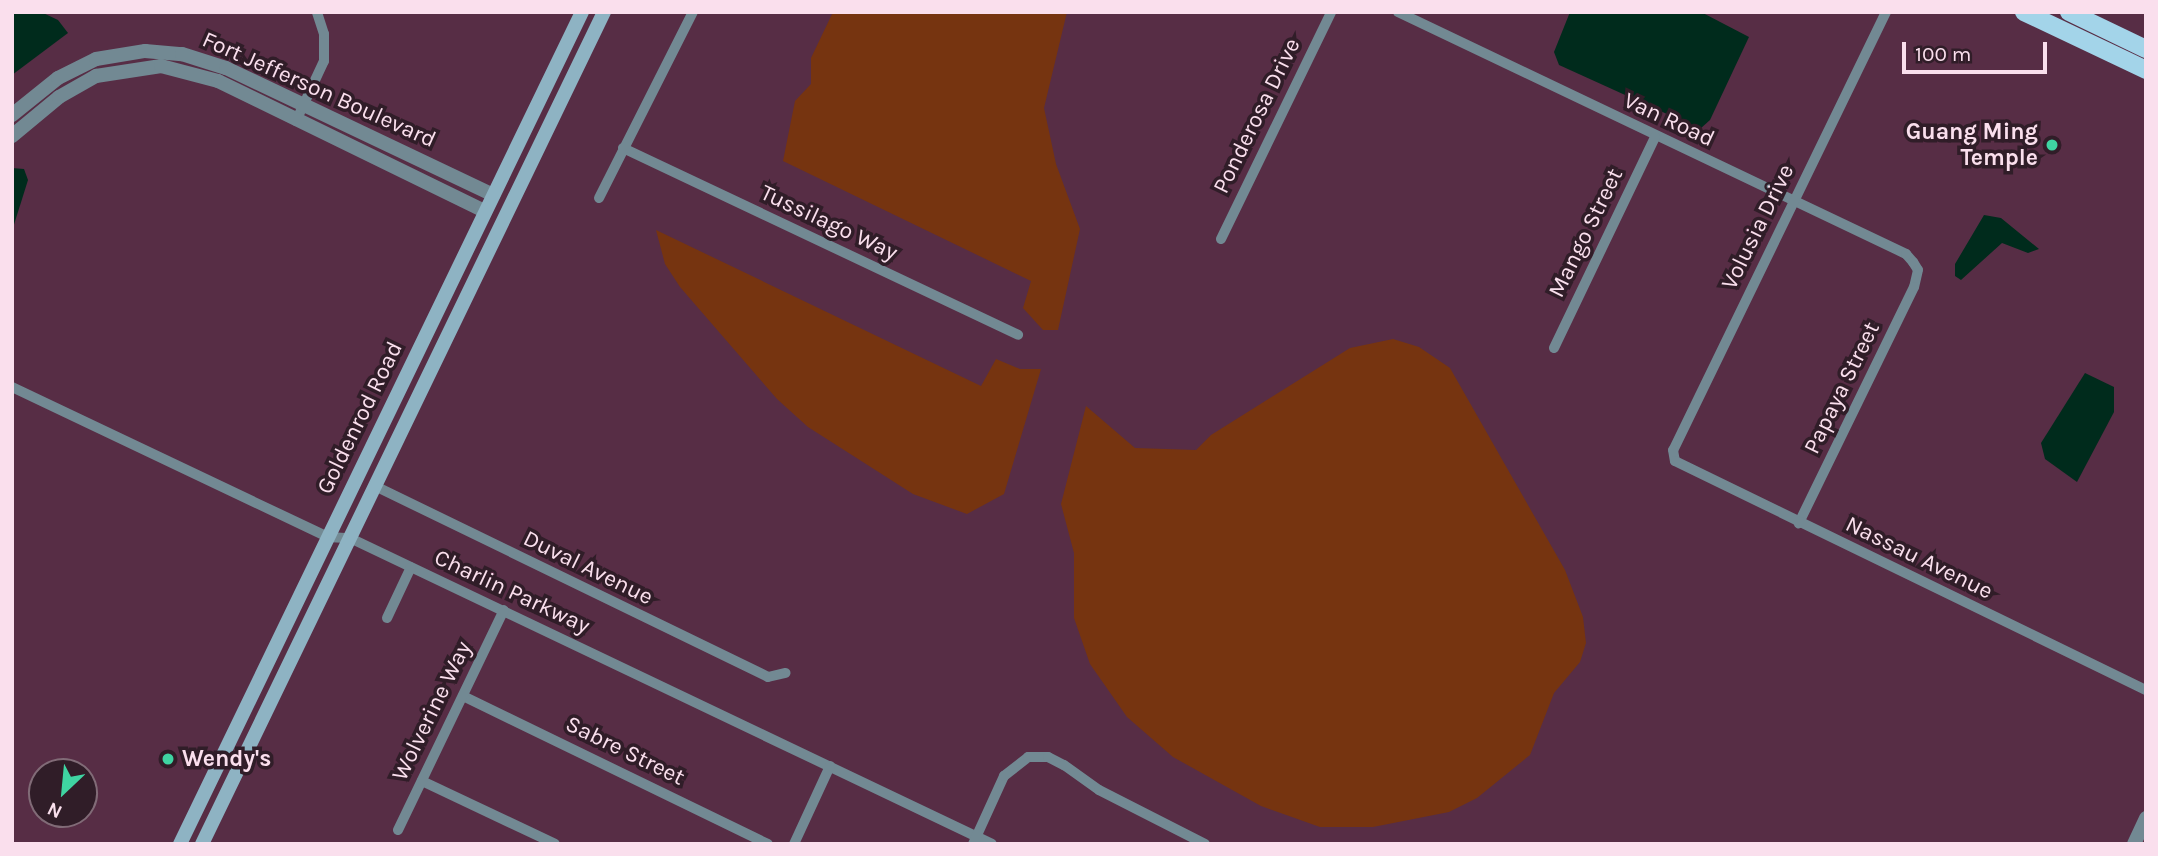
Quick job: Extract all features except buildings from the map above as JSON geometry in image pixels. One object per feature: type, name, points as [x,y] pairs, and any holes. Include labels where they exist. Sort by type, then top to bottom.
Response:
[{"type":"main road","name":"Goldenrod Road","points":[[180,844],[582,12]]},
{"type":"main road","name":"Goldenrod Road","points":[[202,844],[604,12]]},
{"type":"main road","points":[[2024,12],[2146,70]]},
{"type":"main road","points":[[2069,12],[2139,46]]},
{"type":"main road","points":[[2064,31],[2088,30],[2117,43],[2139,46]]},
{"type":"main road","points":[[508,211],[504,192],[562,72],[568,39]]},
{"type":"main road","points":[[489,250],[499,215],[493,195]]},
{"type":"main road","points":[[190,844],[221,777],[219,764]]},
{"type":"street","points":[[296,121],[324,61],[324,34],[317,12]]},
{"type":"street","points":[[599,198],[694,12]]},
{"type":"street","name":"Ponderosa Drive","points":[[1221,239],[1331,12]]},
{"type":"street","name":"Van Road","points":[[1398,12],[1906,254],[1918,270]]},
{"type":"street","name":"Volusia Drive","points":[[1675,461],[1673,450],[1886,12]]},
{"type":"street","name":"Fort Jefferson Boulevard","points":[[12,115],[75,69],[118,54],[145,51],[202,58],[493,195]]},
{"type":"street","name":"Fort Jefferson Boulevard","points":[[12,136],[78,84],[123,68],[145,66],[197,73],[485,211]]},
{"type":"street","name":"Mango Street","points":[[1553,348],[1656,137]]},
{"type":"street","name":"Tussilago Way","points":[[623,148],[1018,335]]},
{"type":"street","name":"Papaya Street","points":[[1799,523],[1914,288],[1918,270]]},
{"type":"street","name":"Charlin Parkway","points":[[12,387],[328,537],[350,538],[830,766],[975,840],[992,844]]},
{"type":"street","name":"Nassau Avenue","points":[[1675,461],[2146,690]]},
{"type":"street","name":"Duval Avenue","points":[[375,486],[768,677],[786,673]]},
{"type":"street","points":[[387,618],[411,567]]},
{"type":"street","name":"Wolverine Way","points":[[398,830],[504,610]]},
{"type":"street","name":"Sabre Street","points":[[463,696],[768,844]]},
{"type":"street","points":[[975,840],[1014,764],[1028,757],[1048,757],[1099,790],[1205,844]]},
{"type":"street","points":[[794,844],[830,766]]},
{"type":"street","points":[[422,780],[555,844]]},
{"type":"street","points":[[2134,844],[2146,818]]},
{"type":"shaded area","points":[[12,12],[41,12],[58,20],[68,33],[12,75]]},
{"type":"shaded area","points":[[833,12],[1067,12],[1044,108],[1056,164],[1080,229],[1058,330],[1043,330],[1023,308],[1031,281],[783,161],[795,101],[811,84],[811,58]]},
{"type":"shaded area","points":[[1570,12],[1701,12],[1749,37],[1710,120],[1700,129],[1559,65],[1554,52]]},
{"type":"shaded area","points":[[12,168],[24,169],[28,180],[12,231]]},
{"type":"shaded area","points":[[1984,215],[2001,218],[2039,249],[2028,253],[2002,243],[1961,280],[1955,276],[1955,264]]},
{"type":"shaded area","points":[[656,230],[981,386],[996,359],[1020,369],[1041,369],[1004,494],[967,514],[913,494],[808,427],[777,399],[680,287],[665,264]]},
{"type":"shaded area","points":[[1393,339],[1419,347],[1450,368],[1565,570],[1583,617],[1586,643],[1580,662],[1554,693],[1530,755],[1477,798],[1449,812],[1373,827],[1320,827],[1261,806],[1173,757],[1127,717],[1090,664],[1074,618],[1074,553],[1061,504],[1086,406],[1135,448],[1196,450],[1211,435],[1350,348]]},
{"type":"shaded area","points":[[2085,373],[2114,387],[2114,412],[2077,482],[2045,459],[2041,443]]},
{"type":"place","name":"Guang Ming Temple","points":[[2052,145]]},
{"type":"place","name":"Wendy's","points":[[168,759]]}]
